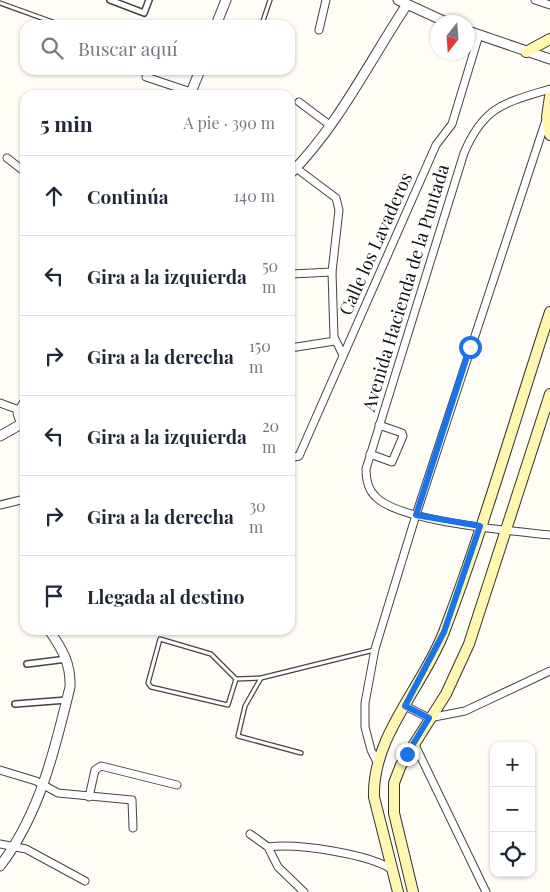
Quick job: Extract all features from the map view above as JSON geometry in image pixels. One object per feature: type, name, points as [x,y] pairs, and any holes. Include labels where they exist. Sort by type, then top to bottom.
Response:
[{"type":"main road","points":[[526,52],[550,39]]},
{"type":"main road","points":[[550,96],[547,117],[550,135]]},
{"type":"main road","points":[[398,892],[374,798],[374,782],[378,764],[390,734],[444,632],[550,312]]},
{"type":"main road","points":[[413,892],[393,800],[394,783],[400,765],[446,694],[469,644],[550,394]]},
{"type":"street","points":[[110,0],[144,13],[149,0]]},
{"type":"street","points":[[218,20],[226,0]]},
{"type":"street","points":[[319,30],[326,0]]},
{"type":"street","points":[[398,0],[406,6],[430,16]]},
{"type":"street","points":[[535,0],[550,5]]},
{"type":"street","points":[[295,169],[331,126],[406,6]]},
{"type":"street","points":[[475,34],[550,59]]},
{"type":"street","name":"Calle los Lavaderos","points":[[295,457],[299,456],[436,145],[452,124],[479,35]]},
{"type":"street","points":[[192,90],[198,75]]},
{"type":"street","points":[[146,77],[183,90]]},
{"type":"street","name":"Avenida Hacienda de la Puntada","points":[[550,89],[503,105],[488,114],[474,132],[464,153],[366,469],[366,477],[375,496],[390,507],[416,515],[506,530],[550,535]]},
{"type":"street","points":[[299,102],[331,126]]},
{"type":"street","points":[[378,764],[371,750],[365,727],[365,703],[375,649],[416,515],[531,160],[547,117]]},
{"type":"street","points":[[7,158],[20,168]]},
{"type":"street","points":[[295,172],[336,198],[339,210],[332,272],[335,341],[343,355]]},
{"type":"street","points":[[295,274],[332,272]]},
{"type":"street","points":[[295,347],[335,341]]},
{"type":"street","points":[[0,403],[20,414]]},
{"type":"street","points":[[0,436],[13,428],[20,418]]},
{"type":"street","points":[[370,454],[392,462],[403,436],[402,433],[379,426]]},
{"type":"street","points":[[0,505],[20,500]]},
{"type":"street","points":[[0,866],[15,847],[44,784],[67,700],[70,674],[67,658],[53,635]]},
{"type":"street","points":[[27,664],[67,658]]},
{"type":"street","points":[[405,706],[429,718],[465,710],[550,671]]},
{"type":"street","points":[[15,704],[67,700]]},
{"type":"street","points":[[414,743],[486,892]]},
{"type":"street","points":[[89,797],[95,770],[101,766],[177,785]]},
{"type":"street","points":[[0,770],[44,784],[58,793],[132,800],[133,828]]},
{"type":"street","points":[[250,834],[268,847],[284,874],[304,892]]},
{"type":"street","points":[[0,844],[26,849],[85,881]]},
{"type":"street","points":[[268,847],[296,846],[381,862],[393,870]]},
{"type":"lane","points":[[263,20],[270,0]]},
{"type":"lane","points":[[0,3],[47,20]]},
{"type":"lane","points":[[236,679],[228,705],[149,686],[160,639],[211,654],[236,679],[261,678],[375,649]]},
{"type":"lane","points":[[261,678],[245,706],[238,736],[301,753]]},
{"type":"route","points":[[407,754],[429,718],[405,706],[444,632],[480,526],[416,515],[470,347]]}]
